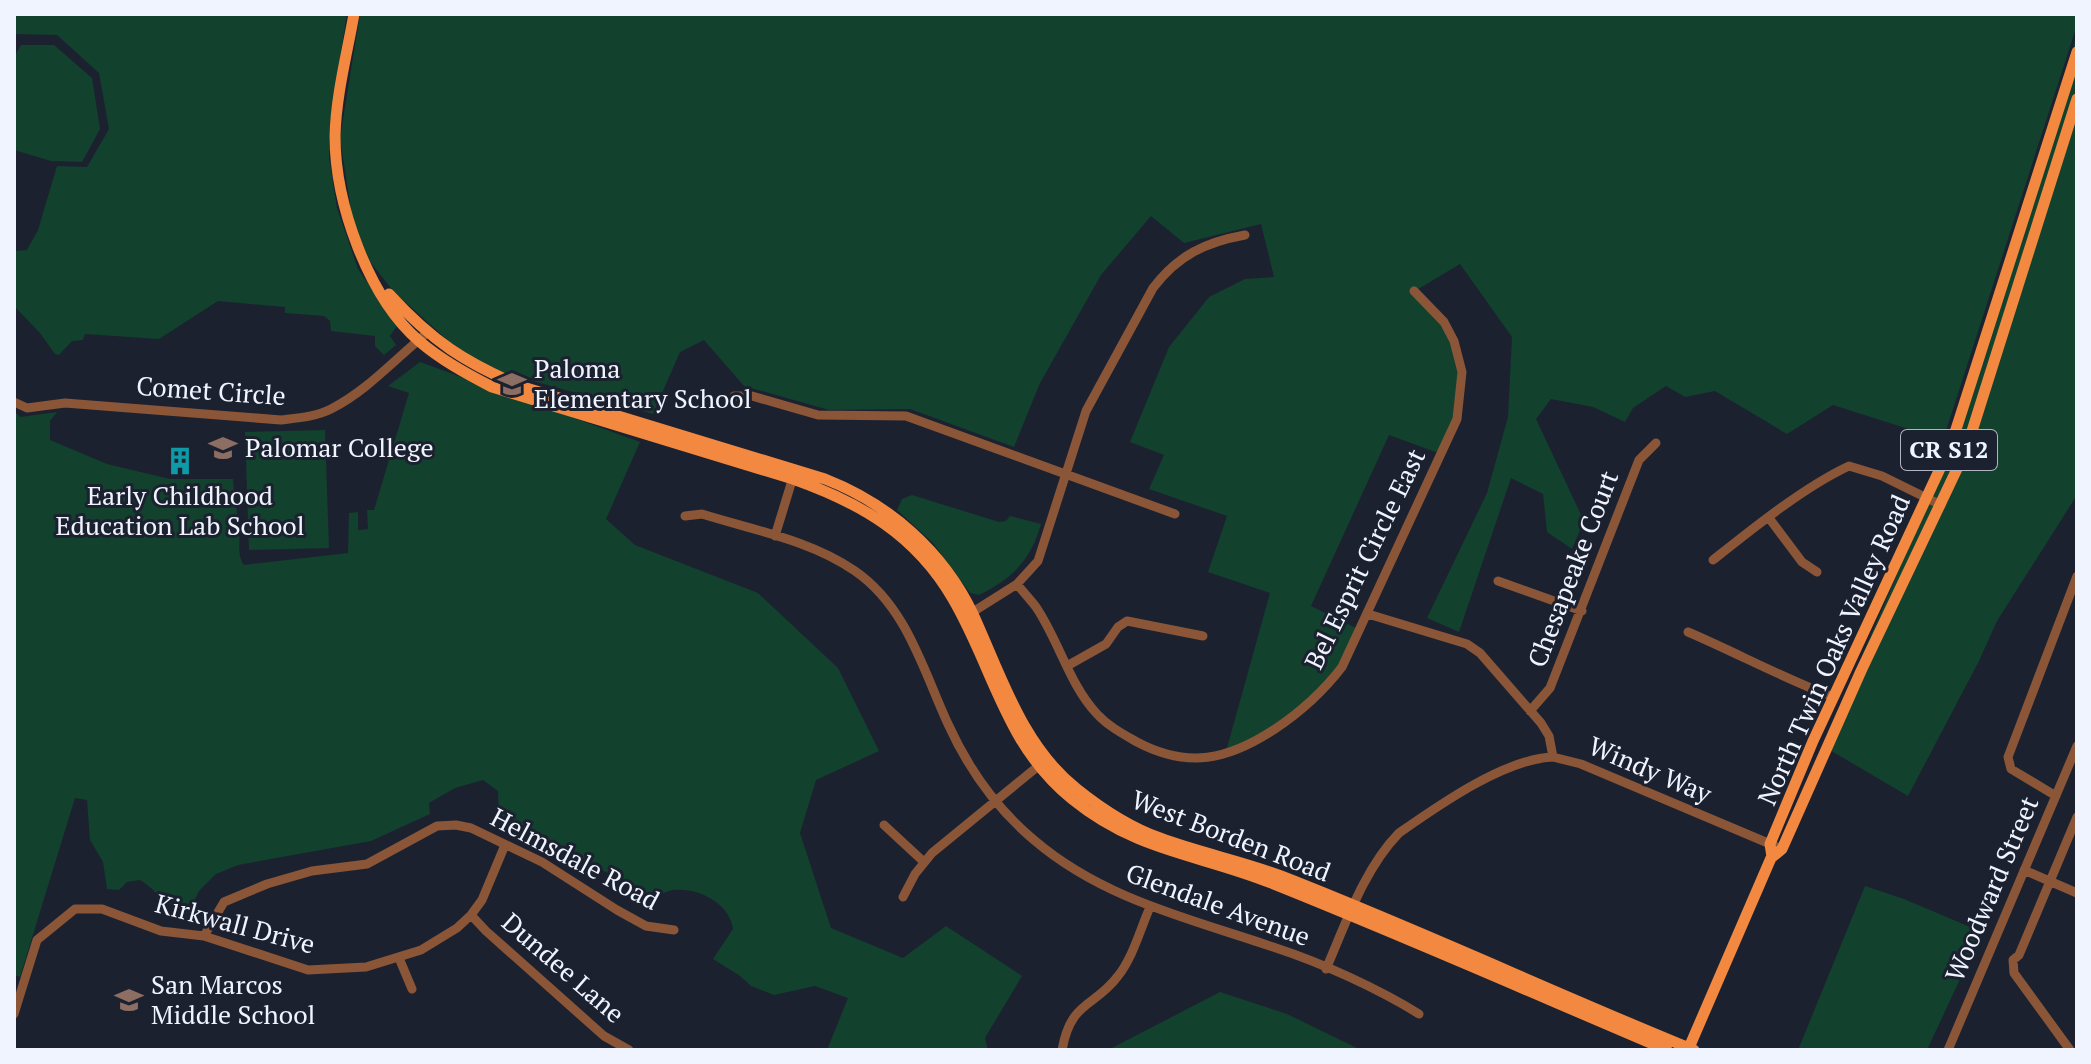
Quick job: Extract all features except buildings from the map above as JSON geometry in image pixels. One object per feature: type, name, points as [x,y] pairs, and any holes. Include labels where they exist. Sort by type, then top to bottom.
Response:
[{"type":"main road","name":"West Borden Road","points":[[354,14],[338,107],[336,160],[347,218],[373,276],[423,337],[470,375],[492,387],[854,491],[911,531],[943,566],[967,615],[1015,732],[1043,762],[1115,817],[1160,838],[1282,876],[1351,911],[1667,1050]]},
{"type":"main road","name":"North Twin Oaks Valley Road","points":[[1690,1049],[1772,857],[1833,697],[1951,445],[2073,75],[2077,52]]},
{"type":"main road","points":[[2061,149],[2059,133],[2072,92],[2073,75]]},
{"type":"main road","name":"North Twin Oaks Valley Road","points":[[1776,846],[1966,450],[2077,99]]},
{"type":"main road","name":"West Borden Road","points":[[1351,911],[1690,1049]]},
{"type":"street","points":[[967,615],[1017,584],[1038,561],[1086,411],[1159,280],[1196,248],[1245,235]]},
{"type":"street","name":"Bel Esprit Circle East","points":[[1017,584],[1037,608],[1086,700],[1098,715],[1118,732],[1156,752],[1179,758],[1202,759],[1225,755],[1254,743],[1302,711],[1323,692],[1342,667],[1457,419],[1462,372],[1454,341],[1444,322],[1414,291]]},
{"type":"street","name":"Comet Circle","points":[[14,402],[27,408],[65,403],[281,420],[307,417],[330,409],[355,394],[423,337]]},
{"type":"street","points":[[734,396],[752,396],[818,415],[906,416],[1175,514]]},
{"type":"street","name":"Chesapeake Court","points":[[1530,711],[1550,688],[1639,460],[1656,443]]},
{"type":"street","points":[[1713,560],[1769,518],[1849,466],[1882,476],[1941,505]]},
{"type":"street","points":[[775,536],[794,474]]},
{"type":"street","name":"Glendale Avenue","points":[[685,516],[702,514],[775,536],[816,550],[857,573],[888,603],[911,639],[961,751],[996,801],[1035,841],[1075,871],[1150,907],[1278,948],[1398,1001],[1419,1014]]},
{"type":"street","points":[[1769,518],[1802,562],[1817,572]]},
{"type":"street","points":[[2056,796],[2011,769],[2008,757],[2077,576]]},
{"type":"street","points":[[1498,581],[1582,611]]},
{"type":"street","name":"Windy Way","points":[[1368,614],[1467,644],[1480,653],[1549,736],[1553,757],[1581,764],[1776,846]]},
{"type":"street","points":[[1067,666],[1106,644],[1118,627],[1127,621],[1203,636]]},
{"type":"street","points":[[1688,632],[1743,655],[1789,680],[1833,697]]},
{"type":"street","name":"Woodward Street","points":[[1948,1050],[2077,746]]},
{"type":"street","points":[[1326,969],[1351,911],[1386,847],[1399,833],[1499,771],[1519,762],[1553,757]]},
{"type":"street","points":[[903,897],[924,862],[1043,762]]},
{"type":"street","points":[[2070,1050],[2014,973],[2013,960],[2019,955],[2077,817]]},
{"type":"street","name":"Helmsdale Road","points":[[204,936],[224,902],[267,884],[312,871],[367,864],[437,826],[456,825],[471,828],[542,862],[646,926],[674,930]]},
{"type":"street","points":[[884,825],[924,862]]},
{"type":"street","name":"Kirkwall Drive","points":[[14,1014],[37,940],[75,909],[113,912],[161,931],[204,936],[308,970],[366,967],[421,950],[457,928],[482,900],[505,845]]},
{"type":"street","points":[[2024,870],[2077,893]]},
{"type":"street","points":[[1062,1050],[1065,1031],[1073,1018],[1117,978],[1150,907]]},
{"type":"street","name":"Dundee Lane","points":[[471,915],[604,1036],[629,1050]]},
{"type":"street","points":[[399,958],[412,989]]},
{"type":"green space","points":[[14,14],[347,14],[330,122],[329,158],[337,208],[358,269],[397,326],[390,336],[396,345],[384,355],[375,346],[375,336],[331,331],[330,321],[324,316],[285,313],[285,307],[218,301],[159,339],[85,334],[83,340],[72,341],[59,355],[55,354],[14,306],[14,251],[27,250],[38,230],[57,166],[87,167],[109,129],[99,73],[57,35],[14,34]]},
{"type":"green space","points":[[360,14],[2077,14],[2077,25],[1943,440],[1833,405],[1787,434],[1715,391],[1685,397],[1666,386],[1633,408],[1625,422],[1593,407],[1551,399],[1536,419],[1584,521],[1572,549],[1547,532],[1543,494],[1511,478],[1459,632],[1427,618],[1487,493],[1508,417],[1512,337],[1460,264],[1415,291],[1454,341],[1461,396],[1441,454],[1389,435],[1311,606],[1360,630],[1342,667],[1302,711],[1225,755],[1270,593],[1208,572],[1227,516],[1149,489],[1164,455],[1130,442],[1169,347],[1209,297],[1245,279],[1274,277],[1261,224],[1184,243],[1151,216],[1101,275],[1040,383],[1014,447],[910,409],[829,410],[744,386],[704,340],[680,352],[653,414],[503,373],[463,354],[394,292],[371,263],[353,223],[340,138]]},
{"type":"green space","points":[[2077,34],[2077,495],[1997,621],[1908,796],[1823,746],[1953,445]]},
{"type":"green space","points":[[21,45],[54,45],[92,78],[100,129],[82,162],[51,161],[14,150],[14,57]]},
{"type":"green space","points":[[420,362],[640,442],[606,519],[635,545],[758,593],[838,668],[879,751],[816,780],[800,833],[831,928],[903,958],[946,926],[1022,976],[985,1038],[988,1050],[827,1050],[848,998],[815,986],[774,995],[751,986],[713,959],[733,929],[731,920],[719,904],[702,894],[683,890],[663,893],[649,901],[612,875],[589,864],[573,863],[551,849],[502,831],[498,791],[483,780],[455,788],[429,803],[430,814],[371,841],[238,865],[216,874],[199,891],[190,909],[166,901],[140,880],[127,882],[119,890],[107,889],[103,862],[90,840],[87,800],[75,798],[20,977],[14,975],[14,411],[20,417],[57,412],[50,421],[50,440],[107,464],[170,479],[233,479],[239,551],[244,565],[348,553],[349,513],[358,512],[358,530],[368,529],[367,510],[374,510],[409,393],[388,386]]},
{"type":"green space","points":[[325,430],[329,548],[249,550],[245,432]]},
{"type":"green space","points":[[912,495],[999,522],[1006,521],[1010,516],[1041,524],[1032,548],[1019,567],[979,595],[970,593],[933,543],[897,510],[902,499]]},
{"type":"green space","points":[[1865,886],[1982,932],[1927,1050],[1798,1050]]},
{"type":"green space","points":[[1220,992],[1287,1014],[1361,1050],[1108,1050]]},
{"type":"place","name":"Paloma Elementary School","points":[[512,384]]},
{"type":"place","name":"Palomar College","points":[[223,448]]},
{"type":"place","name":"Early Childhood Education Lab School","points":[[180,461]]},
{"type":"place","name":"San Marcos Middle School","points":[[129,1000]]}]
